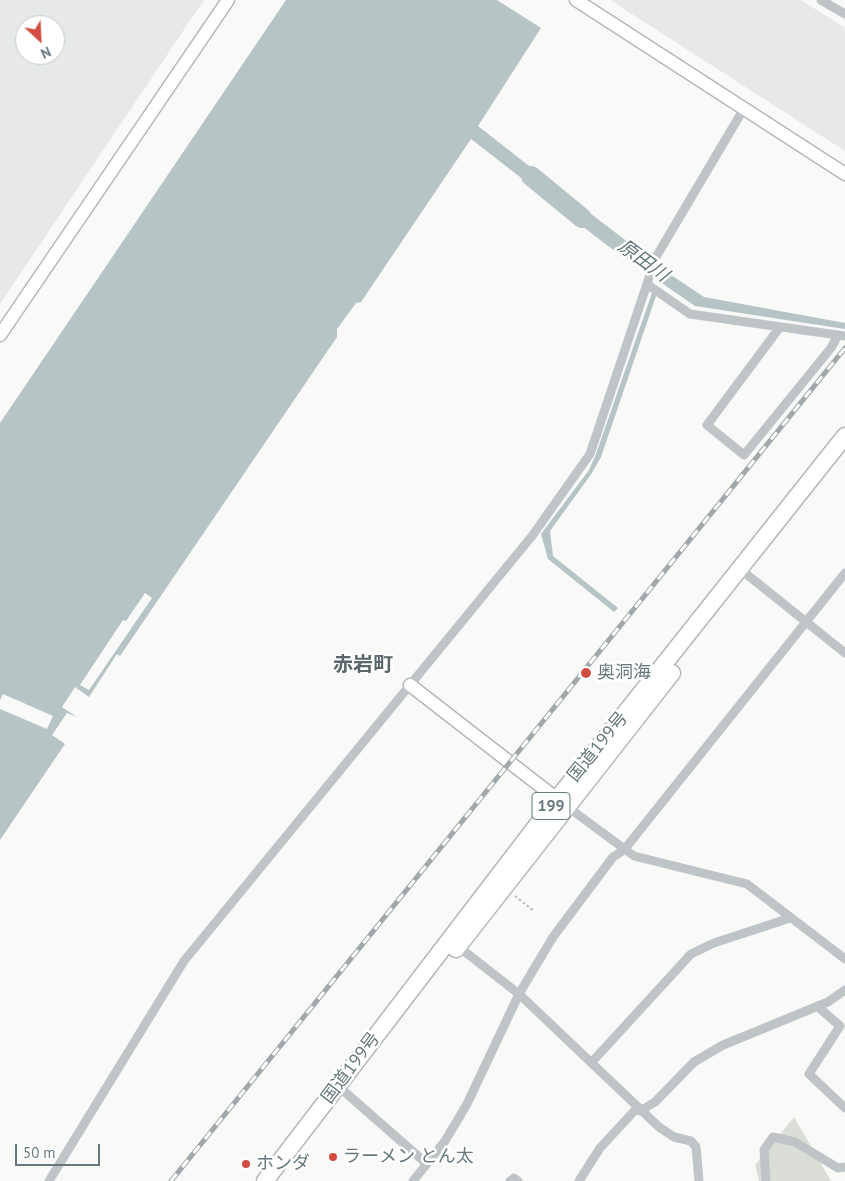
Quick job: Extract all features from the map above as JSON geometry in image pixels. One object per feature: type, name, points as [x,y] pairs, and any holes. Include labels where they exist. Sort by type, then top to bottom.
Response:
[{"type":"highway","name":"国道199号","points":[[745,572],[845,436]]},
{"type":"highway","name":"国道199号","points":[[278,1181],[342,1089],[562,802],[745,572],[845,453]]},
{"type":"highway","name":"国道199号","points":[[265,1181],[342,1089]]},
{"type":"street","points":[[0,335],[228,0]]},
{"type":"street","points":[[576,0],[743,110],[845,174]]},
{"type":"street","points":[[822,0],[845,14]]},
{"type":"street","points":[[49,1181],[184,961],[532,536],[590,454],[656,257],[743,110]]},
{"type":"street","points":[[648,284],[690,314],[842,336]]},
{"type":"street","points":[[780,327],[707,425],[744,455],[830,348],[842,336]]},
{"type":"street","points":[[745,572],[845,653]]},
{"type":"street","points":[[413,1181],[445,1141],[467,1104],[519,994],[553,937],[612,857],[624,850],[805,620],[845,573]]},
{"type":"street","points":[[410,685],[624,850],[634,856],[747,884],[845,959]]},
{"type":"street","points":[[591,1063],[692,954],[714,943],[790,918]]},
{"type":"street","points":[[454,942],[519,994],[658,1127],[674,1137],[692,1141],[696,1147],[700,1181]]},
{"type":"street","points":[[579,1181],[600,1148],[638,1109],[655,1102],[694,1062],[723,1045],[828,1002],[845,990]]},
{"type":"street","points":[[817,1006],[840,1026],[809,1074],[845,1108]]},
{"type":"street","points":[[342,1089],[427,1164]]},
{"type":"street","points":[[766,1181],[764,1150],[774,1137],[795,1142],[838,1168],[845,1167]]},
{"type":"street","points":[[510,1181],[514,1178],[518,1181]]},
{"type":"path","points":[[513,895],[534,911]]},
{"type":"shaded area","points":[[0,0],[204,0],[0,304]]},
{"type":"shaded area","points":[[610,0],[801,0],[845,28],[845,151]]},
{"type":"shaded area","points":[[794,1117],[831,1181],[759,1181],[755,1165]]},
{"type":"water","points":[[286,0],[497,0],[541,28],[478,126],[556,187],[547,198],[471,139],[361,302],[356,303],[337,329],[337,337],[120,656],[117,654],[89,697],[75,687],[62,707],[77,717],[67,713],[52,735],[65,744],[0,840],[0,709],[47,729],[53,716],[3,694],[0,700],[0,423]],"holes":[[[145,593],[152,598],[89,690],[80,685],[123,620],[126,621]]]},
{"type":"water","points":[[565,194],[671,275],[704,297],[845,323],[845,329],[695,306],[608,246],[556,206]]},
{"type":"water","points":[[652,293],[656,296],[601,457],[592,473],[550,531],[553,556],[618,608],[614,612],[548,559],[541,534],[589,470]]},
{"type":"waterway","name":"原田川","points":[[531,176],[582,218]]},
{"type":"railway","points":[[171,1181],[845,348]]},
{"type":"place","name":"奥洞海","points":[[586,673]]},
{"type":"place","name":"ラーメン とん太","points":[[333,1157]]},
{"type":"place","name":"ホンダ","points":[[246,1164]]},
{"type":"district","name":"赤岩町","points":[[363,665]]}]
